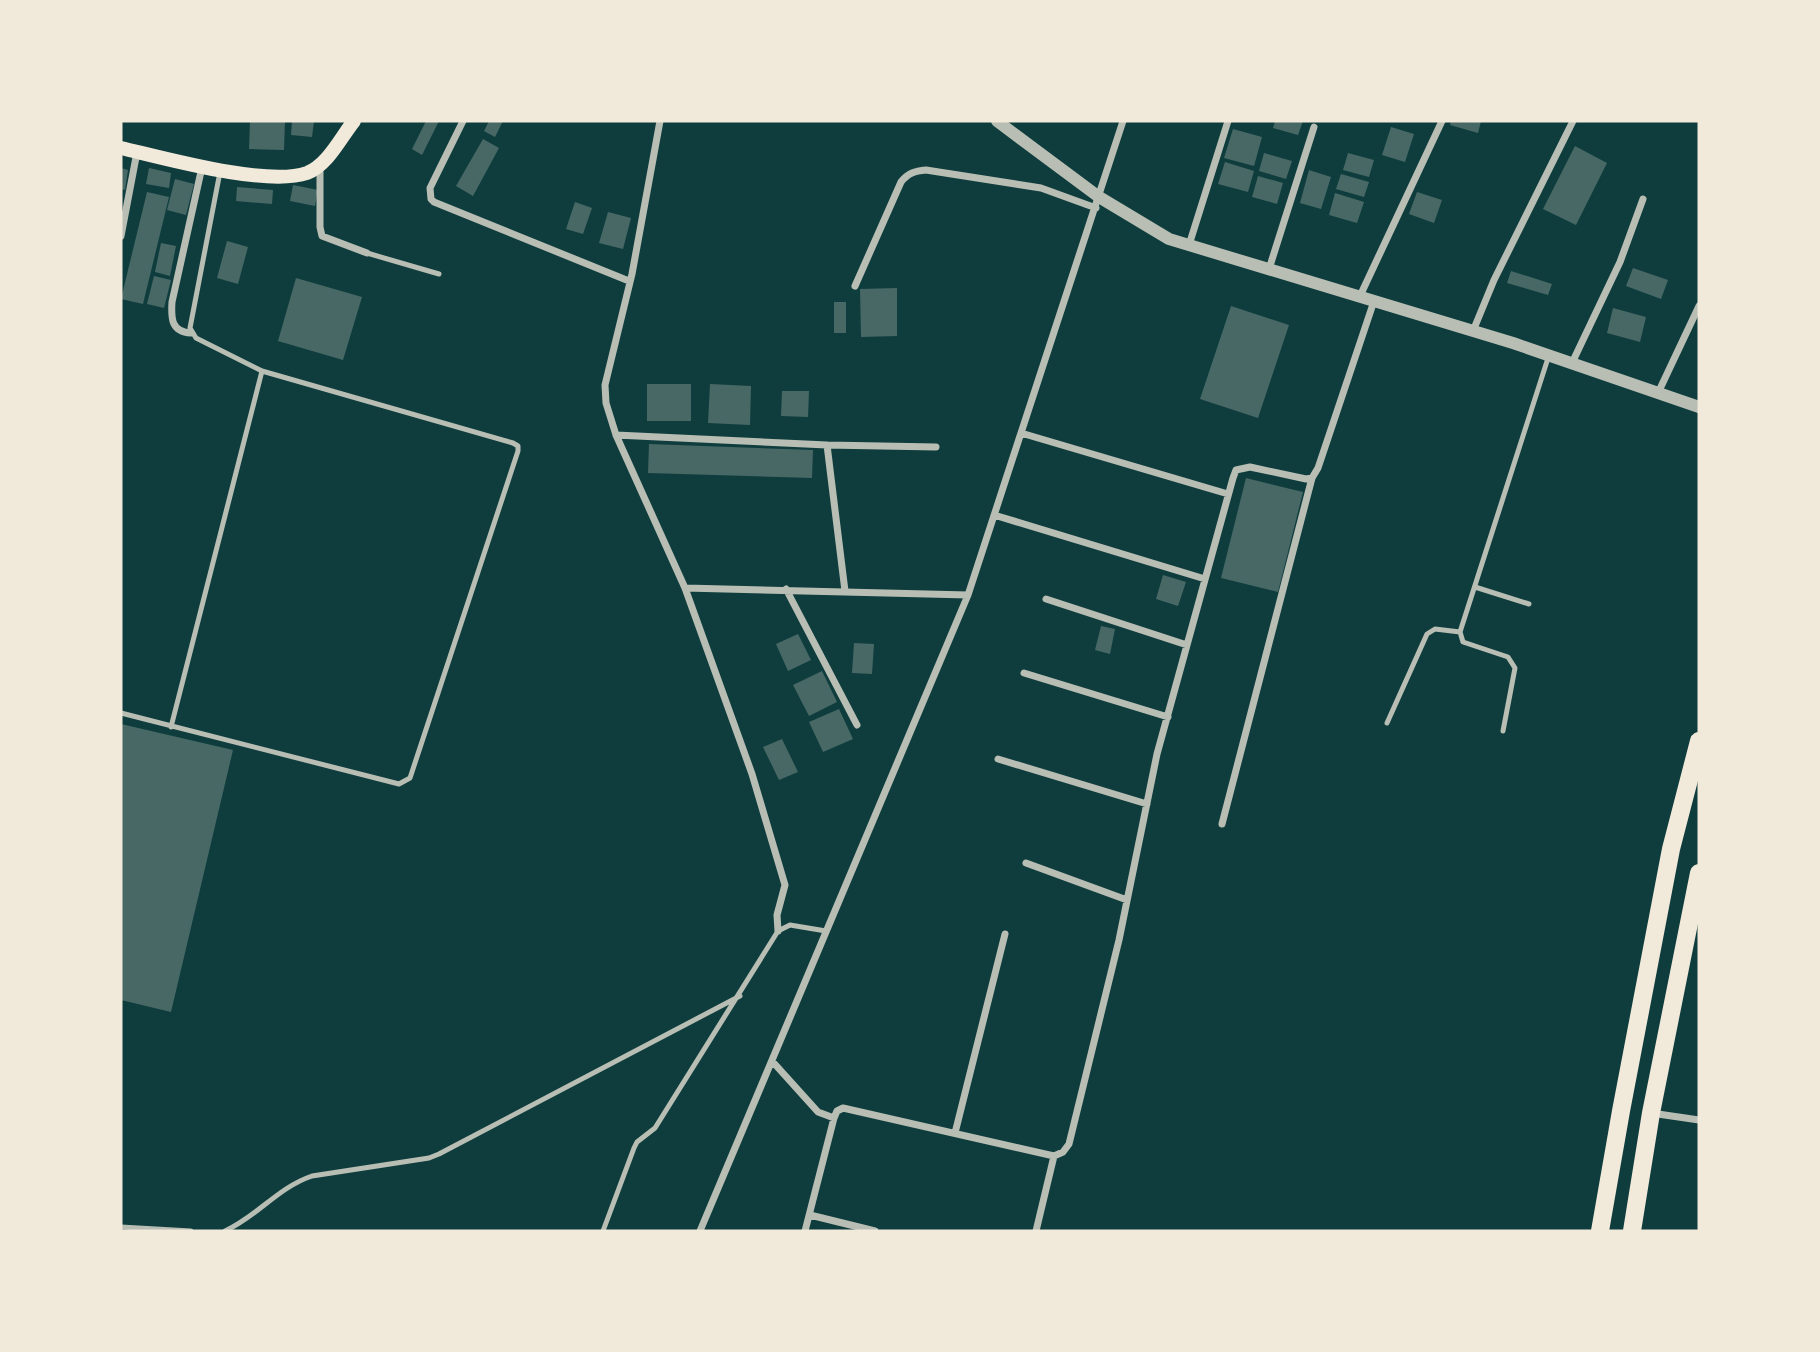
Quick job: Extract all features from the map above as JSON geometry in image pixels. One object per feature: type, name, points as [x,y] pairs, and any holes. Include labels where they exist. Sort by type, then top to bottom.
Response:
[{"type":"highway","points":[[1601,1231],[1620,1111],[1671,849],[1699,741]]},
{"type":"highway","points":[[1632,1231],[1651,1113],[1699,873]]},
{"type":"main road","points":[[121,148],[256,175],[291,176],[309,172],[320,164],[354,121]]},
{"type":"street","points":[[463,121],[430,188],[434,202],[629,281]]},
{"type":"street","points":[[660,121],[629,281],[605,385],[606,403],[616,435],[685,588],[752,774],[785,886],[778,915],[778,932]]},
{"type":"street","points":[[700,1231],[968,595],[1123,121]]},
{"type":"street","points":[[1189,245],[1228,121]]},
{"type":"street","points":[[1360,296],[1442,121]]},
{"type":"street","points":[[1473,331],[1494,281],[1573,121]]},
{"type":"street","points":[[1004,123],[1097,203]]},
{"type":"street","points":[[1269,269],[1314,127]]},
{"type":"street","points":[[121,236],[137,152]]},
{"type":"street","points":[[320,164],[322,236],[367,253]]},
{"type":"street","points":[[191,333],[184,333],[173,324],[172,302],[202,166]]},
{"type":"street","points":[[855,286],[901,182],[906,175],[914,171],[926,170],[1041,188],[1097,203],[1169,239],[1549,355],[1699,407]]},
{"type":"street","points":[[1572,363],[1620,262],[1643,199]]},
{"type":"street","points":[[1222,824],[1312,478],[1318,468],[1374,301]]},
{"type":"street","points":[[1658,393],[1699,306]]},
{"type":"street","points":[[1021,433],[1228,494]]},
{"type":"street","points":[[616,435],[936,447]]},
{"type":"street","points":[[827,445],[845,590]]},
{"type":"street","points":[[805,1231],[834,1118],[837,1111],[843,1108],[1054,1156],[1063,1152],[1069,1144],[1168,717],[1228,494],[1237,470],[1250,467],[1312,478]]},
{"type":"street","points":[[994,515],[1205,579]]},
{"type":"street","points":[[685,588],[968,595]]},
{"type":"street","points":[[786,589],[857,724]]},
{"type":"street","points":[[1046,599],[1187,645]]},
{"type":"street","points":[[1024,673],[1168,717]]},
{"type":"street","points":[[998,759],[1147,804]]},
{"type":"street","points":[[1026,863],[1127,900]]},
{"type":"street","points":[[955,1133],[1005,934]]},
{"type":"street","points":[[772,1061],[818,1112],[834,1118]]},
{"type":"street","points":[[1651,1113],[1699,1120]]},
{"type":"street","points":[[1036,1231],[1054,1156]]},
{"type":"street","points":[[810,1215],[875,1231]]},
{"type":"lane","points":[[121,713],[399,785],[405,783],[410,778],[519,451],[518,446],[513,443],[262,371],[196,338],[190,328],[220,169]]},
{"type":"lane","points":[[367,253],[439,274]]},
{"type":"lane","points":[[1503,732],[1516,668],[1508,657],[1463,642],[1460,632],[1549,355]]},
{"type":"lane","points":[[171,727],[262,371]]},
{"type":"lane","points":[[1475,587],[1529,604]]},
{"type":"lane","points":[[1387,723],[1427,634],[1435,629],[1460,632]]},
{"type":"lane","points":[[603,1231],[634,1148],[655,1128],[778,932],[790,925],[826,932]]},
{"type":"lane","points":[[225,1231],[248,1218],[297,1181],[312,1176],[429,1158],[439,1154],[740,996]]},
{"type":"lane","points":[[121,1227],[191,1231]]},
{"type":"building","points":[[250,121],[285,121],[284,150],[249,149]]},
{"type":"building","points":[[292,121],[314,121],[312,137],[291,135]]},
{"type":"building","points":[[426,121],[439,121],[422,155],[412,149]]},
{"type":"building","points":[[489,121],[503,121],[495,137],[484,131]]},
{"type":"building","points":[[1275,121],[1303,121],[1298,135],[1273,128]]},
{"type":"building","points":[[1451,121],[1481,121],[1478,133],[1450,125]]},
{"type":"building","points":[[1391,127],[1414,134],[1405,162],[1382,155]]},
{"type":"building","points":[[1233,129],[1262,137],[1254,166],[1224,158]]},
{"type":"building","points":[[483,139],[499,148],[473,196],[456,186]]},
{"type":"building","points":[[1575,146],[1607,163],[1576,225],[1543,209]]},
{"type":"building","points":[[1264,153],[1292,161],[1286,179],[1259,171]]},
{"type":"building","points":[[1348,153],[1374,160],[1369,177],[1343,170]]},
{"type":"building","points":[[1225,162],[1254,171],[1248,192],[1218,184]]},
{"type":"building","points":[[121,168],[128,170],[125,190],[121,189]]},
{"type":"building","points":[[149,168],[171,173],[169,188],[146,184]]},
{"type":"building","points":[[1309,170],[1331,177],[1321,209],[1300,203]]},
{"type":"building","points":[[1341,174],[1369,182],[1364,197],[1336,189]]},
{"type":"building","points":[[1258,176],[1283,183],[1277,204],[1252,197]]},
{"type":"building","points":[[175,179],[194,184],[186,215],[167,210]]},
{"type":"building","points":[[293,185],[318,190],[315,206],[290,201]]},
{"type":"building","points":[[237,187],[273,190],[272,204],[236,201]]},
{"type":"building","points":[[147,192],[169,197],[143,304],[121,299]]},
{"type":"building","points":[[1417,192],[1442,200],[1434,223],[1409,214]]},
{"type":"building","points":[[1335,193],[1364,202],[1357,223],[1329,215]]},
{"type":"building","points":[[575,202],[592,208],[583,234],[566,229]]},
{"type":"building","points":[[608,212],[631,218],[623,249],[599,243]]},
{"type":"building","points":[[227,241],[248,247],[238,284],[217,278]]},
{"type":"building","points":[[161,243],[176,246],[170,276],[155,272]]},
{"type":"building","points":[[1633,268],[1668,280],[1661,299],[1626,286]]},
{"type":"building","points":[[1511,271],[1552,284],[1548,295],[1507,283]]},
{"type":"building","points":[[154,276],[171,280],[164,308],[147,304]]},
{"type":"building","points":[[296,278],[362,297],[343,360],[278,341]]},
{"type":"building","points":[[897,288],[897,336],[861,337],[860,289]]},
{"type":"building","points":[[834,302],[846,302],[846,333],[834,333]]},
{"type":"building","points":[[1231,306],[1289,325],[1258,418],[1200,399]]},
{"type":"building","points":[[1613,308],[1646,317],[1640,342],[1607,333]]},
{"type":"building","points":[[647,384],[691,384],[691,421],[647,421]]},
{"type":"building","points":[[710,384],[751,386],[750,425],[708,423]]},
{"type":"building","points":[[782,391],[809,391],[808,417],[781,416]]},
{"type":"building","points":[[649,444],[813,450],[812,478],[648,473]]},
{"type":"building","points":[[1246,478],[1303,492],[1278,592],[1221,578]]},
{"type":"building","points":[[1163,575],[1186,582],[1178,606],[1156,599]]},
{"type":"building","points":[[1101,626],[1115,629],[1110,654],[1095,650]]},
{"type":"building","points":[[798,634],[811,660],[788,671],[776,644]]},
{"type":"building","points":[[854,643],[874,644],[872,674],[852,673]]},
{"type":"building","points":[[822,671],[837,702],[809,716],[793,685]]},
{"type":"building","points":[[839,709],[853,739],[823,752],[809,722]]},
{"type":"building","points":[[121,724],[233,750],[171,1012],[121,1000]]},
{"type":"building","points":[[782,739],[798,772],[779,780],[763,747]]}]
